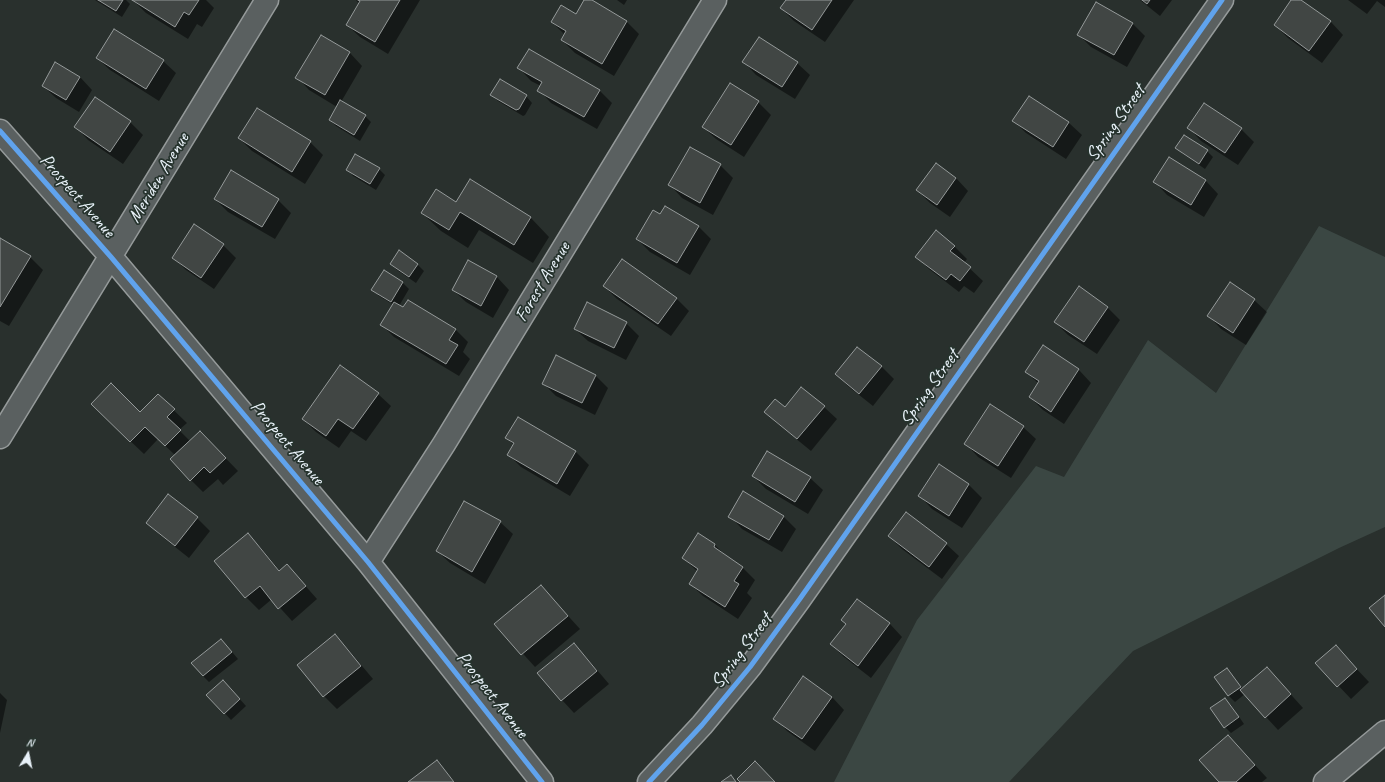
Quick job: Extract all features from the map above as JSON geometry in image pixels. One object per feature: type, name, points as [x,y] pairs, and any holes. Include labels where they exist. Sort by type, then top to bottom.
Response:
[{"type":"street","name":"Meriden Avenue","points":[[0,437],[267,0]]},
{"type":"street","name":"Forest Avenue","points":[[368,562],[444,444],[715,0]]},
{"type":"street","name":"Spring Street","points":[[649,782],[707,720],[750,667],[799,600],[1222,0]]},
{"type":"street","name":"Prospect Avenue","points":[[0,131],[111,257],[368,562],[542,782]]},
{"type":"street","points":[[1325,782],[1385,732]]},
{"type":"shaded area","points":[[1319,226],[1385,257],[1385,527],[1339,548],[1133,651],[1009,782],[834,782],[917,620],[1036,466],[1064,477],[1148,340],[1216,393]]},
{"type":"building","points":[[98,0],[123,0],[116,11]]},
{"type":"building","points":[[132,0],[199,0],[189,15],[184,12],[175,27]]},
{"type":"building","points":[[358,0],[400,0],[375,42],[346,25],[360,1]]},
{"type":"building","points":[[584,0],[592,0],[627,21],[602,64],[561,40],[566,31],[551,22],[561,5],[576,14]]},
{"type":"building","points":[[786,0],[832,0],[812,30],[780,8]]},
{"type":"building","points":[[1142,0],[1150,0],[1147,4]]},
{"type":"building","points":[[1291,0],[1301,0],[1331,21],[1309,51],[1274,25]]},
{"type":"building","points":[[1096,2],[1133,23],[1114,55],[1077,35]]},
{"type":"building","points":[[114,29],[164,60],[146,89],[96,58]]},
{"type":"building","points":[[321,35],[350,52],[325,95],[295,78]]},
{"type":"building","points":[[759,37],[798,62],[782,87],[742,62]]},
{"type":"building","points":[[529,49],[600,90],[584,117],[537,91],[542,82],[517,68]]},
{"type":"building","points":[[55,62],[80,77],[66,100],[42,86]]},
{"type":"building","points":[[500,79],[527,95],[519,109],[516,110],[490,95]]},
{"type":"building","points":[[730,83],[759,101],[731,145],[702,127]]},
{"type":"building","points":[[1029,96],[1069,122],[1053,147],[1012,121]]},
{"type":"building","points":[[95,97],[131,121],[110,152],[74,127]]},
{"type":"building","points":[[340,100],[366,115],[354,135],[329,120]]},
{"type":"building","points":[[1204,103],[1242,128],[1225,153],[1187,128]]},
{"type":"building","points":[[257,108],[311,141],[292,172],[238,138]]},
{"type":"building","points":[[1184,135],[1208,150],[1199,164],[1175,148]]},
{"type":"building","points":[[690,147],[721,164],[700,203],[668,185]]},
{"type":"building","points":[[355,154],[380,168],[370,184],[346,170]]},
{"type":"building","points":[[1169,157],[1206,180],[1191,205],[1153,182]]},
{"type":"building","points":[[936,163],[956,178],[937,205],[916,190]]},
{"type":"building","points":[[231,170],[279,199],[262,227],[214,199]]},
{"type":"building","points":[[470,179],[531,217],[514,245],[460,212],[449,230],[421,213],[436,189],[456,202]]},
{"type":"building","points":[[665,206],[699,226],[677,263],[636,239],[653,210],[660,214]]},
{"type":"building","points":[[194,224],[224,244],[201,278],[172,258]]},
{"type":"building","points":[[936,230],[955,246],[950,251],[971,267],[960,281],[951,274],[946,280],[915,257]]},
{"type":"building","points":[[0,238],[31,256],[0,307]]},
{"type":"building","points":[[399,250],[418,264],[409,277],[390,264]]},
{"type":"building","points":[[622,259],[677,298],[658,324],[603,286]]},
{"type":"building","points":[[468,260],[497,276],[481,306],[452,290]]},
{"type":"building","points":[[384,270],[403,282],[391,302],[371,290]]},
{"type":"building","points":[[1230,282],[1255,299],[1233,333],[1207,316]]},
{"type":"building","points":[[1079,286],[1108,307],[1084,342],[1054,322]]},
{"type":"building","points":[[408,300],[456,329],[449,340],[458,345],[446,364],[380,325],[394,302],[403,307]]},
{"type":"building","points":[[587,302],[627,322],[614,348],[574,329]]},
{"type":"building","points":[[1043,345],[1079,369],[1051,412],[1029,397],[1039,381],[1025,372]]},
{"type":"building","points":[[857,347],[882,366],[859,394],[835,374]]},
{"type":"building","points":[[556,355],[596,375],[582,403],[542,384]]},
{"type":"building","points":[[340,365],[379,393],[353,429],[338,419],[326,436],[302,419]]},
{"type":"building","points":[[111,383],[140,412],[158,394],[175,409],[167,417],[181,430],[165,446],[145,427],[130,442],[91,404]]},
{"type":"building","points":[[801,387],[825,406],[797,439],[764,412],[775,399],[785,407]]},
{"type":"building","points":[[990,404],[1024,426],[998,466],[964,444]]},
{"type":"building","points":[[518,417],[576,451],[557,484],[507,455],[514,443],[505,438]]},
{"type":"building","points":[[200,431],[226,458],[210,473],[204,467],[190,481],[170,459]]},
{"type":"building","points":[[767,451],[811,477],[795,502],[752,476]]},
{"type":"building","points":[[939,464],[969,484],[949,516],[918,496]]},
{"type":"building","points":[[743,491],[784,516],[769,540],[728,517]]},
{"type":"building","points":[[168,494],[198,517],[175,546],[146,523]]},
{"type":"building","points":[[464,501],[501,521],[472,572],[436,551]]},
{"type":"building","points":[[906,512],[947,543],[929,567],[888,536]]},
{"type":"building","points":[[248,533],[279,571],[287,564],[306,586],[278,609],[260,586],[245,598],[214,561]]},
{"type":"building","points":[[698,533],[715,544],[714,547],[743,567],[734,581],[739,584],[725,607],[689,584],[698,569],[682,558]]},
{"type":"building","points":[[541,585],[568,616],[521,655],[494,624]]},
{"type":"building","points":[[1385,595],[1385,627],[1369,608]]},
{"type":"building","points":[[857,599],[890,623],[858,666],[830,644],[846,624],[841,620]]},
{"type":"building","points":[[335,634],[361,666],[323,697],[297,665]]},
{"type":"building","points":[[221,639],[232,652],[203,676],[191,663]]},
{"type":"building","points":[[574,643],[597,671],[561,701],[537,673]]},
{"type":"building","points":[[1336,645],[1357,669],[1337,687],[1315,663]]},
{"type":"building","points":[[1267,667],[1291,694],[1265,718],[1240,690]]},
{"type":"building","points":[[1227,668],[1241,687],[1228,696],[1214,677]]},
{"type":"building","points":[[803,676],[832,697],[802,739],[773,719]]},
{"type":"building","points":[[223,680],[240,699],[224,714],[206,695]]},
{"type":"building","points":[[1225,698],[1239,717],[1224,728],[1210,708]]},
{"type":"building","points":[[1228,735],[1255,765],[1236,782],[1219,782],[1199,760]]},
{"type":"building","points":[[437,760],[454,782],[408,782]]},
{"type":"building","points":[[755,761],[775,782],[740,782],[737,779]]},
{"type":"building","points":[[731,775],[736,782],[721,782]]},
{"type":"cycle path","points":[[649,782],[702,725],[750,667],[799,600],[1222,0]]},
{"type":"cycle path","points":[[0,131],[111,257],[368,562],[542,782]]}]
